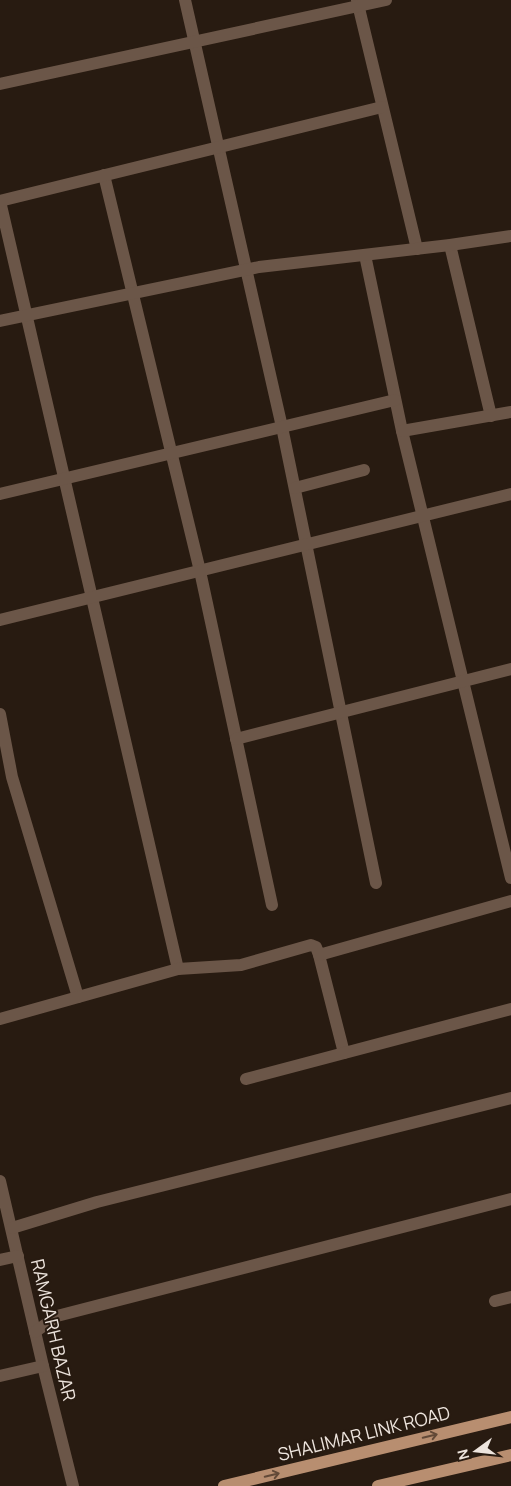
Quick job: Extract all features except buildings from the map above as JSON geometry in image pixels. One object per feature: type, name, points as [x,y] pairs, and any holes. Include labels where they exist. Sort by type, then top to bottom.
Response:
[{"type":"main road","name":"SHALIMAR LINK ROAD","points":[[224,1486],[511,1417]]},
{"type":"main road","points":[[378,1486],[511,1455]]},
{"type":"street","points":[[185,0],[282,427],[376,883]]},
{"type":"street","points":[[0,84],[194,42],[358,3],[386,0]]},
{"type":"street","points":[[358,3],[417,249]]},
{"type":"street","points":[[178,969],[28,315],[0,201],[382,107]]},
{"type":"street","points":[[104,176],[200,571],[272,905]]},
{"type":"street","points":[[0,321],[246,270],[450,246],[511,236]]},
{"type":"street","points":[[450,246],[491,416]]},
{"type":"street","points":[[365,255],[402,431],[511,878]]},
{"type":"street","points":[[0,494],[396,400]]},
{"type":"street","points":[[402,431],[511,412]]},
{"type":"street","points":[[295,488],[364,470]]},
{"type":"street","points":[[0,620],[511,494]]},
{"type":"street","points":[[236,739],[511,669]]},
{"type":"street","points":[[0,714],[12,777],[78,997]]},
{"type":"street","points":[[319,955],[511,901]]},
{"type":"street","points":[[0,1019],[178,969],[241,965],[311,946],[316,947],[319,955],[344,1053]]},
{"type":"street","points":[[246,1079],[511,1009]]},
{"type":"street","points":[[12,1228],[97,1202],[511,1098]]},
{"type":"street","name":"RAMGARH BAZAR","points":[[0,1181],[73,1486]]},
{"type":"street","points":[[35,1332],[57,1316],[511,1199]]},
{"type":"street","points":[[0,1260],[18,1256]]},
{"type":"street","points":[[495,1301],[511,1297]]},
{"type":"street","points":[[0,1376],[43,1366]]}]
